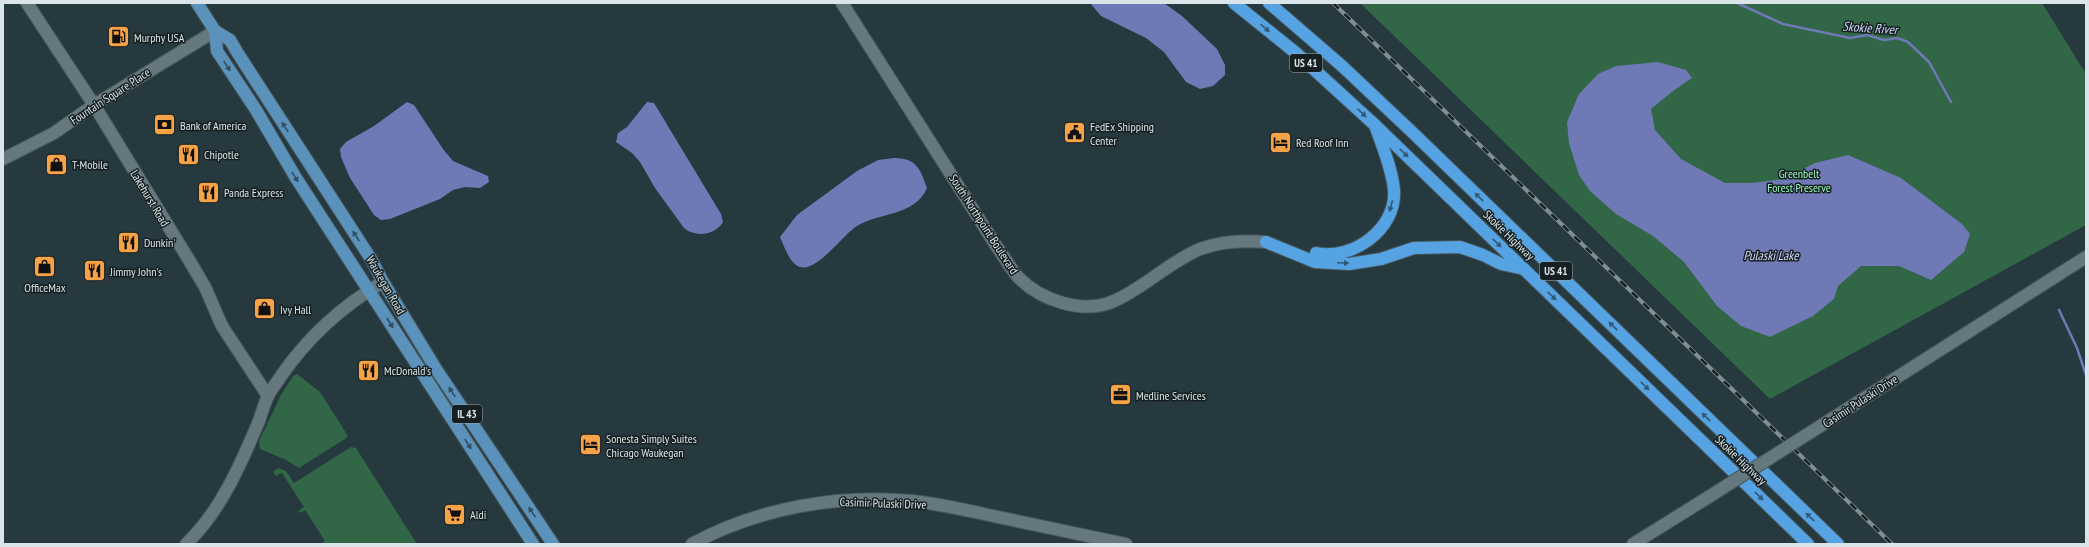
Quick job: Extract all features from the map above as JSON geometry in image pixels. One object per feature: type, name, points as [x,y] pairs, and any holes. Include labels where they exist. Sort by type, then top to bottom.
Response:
[{"type":"highway","name":"Skokie Highway","points":[[1234,3],[1296,53],[1376,126],[1808,544]]},
{"type":"highway","name":"Skokie Highway","points":[[1269,3],[1336,61],[1411,131],[1838,544]]},
{"type":"highway","points":[[1266,242],[1323,255],[1339,254],[1358,247],[1384,226],[1391,208],[1394,192],[1391,173],[1376,126]]},
{"type":"highway","points":[[1266,242],[1315,262],[1349,264],[1381,259],[1414,248],[1460,247],[1501,264],[1524,269]]},
{"type":"main road","name":"Waukegan Road","points":[[197,3],[215,31],[230,40],[371,259],[383,282],[436,369],[554,544]]},
{"type":"main road","name":"Waukegan Road","points":[[215,31],[217,51],[256,110],[296,178],[533,544]]},
{"type":"street","name":"Lakehurst Road","points":[[27,3],[94,106],[205,287],[222,326],[268,396]]},
{"type":"street","name":"South Northpoint Boulevard","points":[[842,3],[997,247],[1018,276],[1035,290],[1070,305],[1096,305],[1113,302],[1199,250],[1220,243],[1244,240],[1266,242]]},
{"type":"street","name":"Fountain Square Place","points":[[3,159],[54,133],[94,106],[215,31]]},
{"type":"street","name":"Casimir Pulaski Drive","points":[[1633,544],[2086,257]]},
{"type":"street","points":[[186,544],[210,515],[228,487],[256,427],[268,396],[291,362],[316,333],[342,310],[369,290],[383,282]]},
{"type":"street","name":"Casimir Pulaski Drive","points":[[692,544],[746,520],[791,508],[828,502],[866,500],[911,501],[947,506],[1126,544]]},
{"type":"green space","name":"Greenbelt Forest Preserve","points":[[1360,3],[2042,3],[2086,74],[2086,225],[1770,399]]},
{"type":"green space","points":[[297,374],[320,392],[348,436],[299,468],[286,460],[260,449],[259,441],[281,395],[293,376]]},
{"type":"green space","points":[[351,447],[356,448],[417,544],[320,544],[325,541],[305,510],[301,513],[298,511],[304,507],[282,473],[276,476],[273,472],[278,468],[286,471],[294,483]]},
{"type":"water","points":[[1090,3],[1164,3],[1182,16],[1217,49],[1225,65],[1225,75],[1213,86],[1200,89],[1186,82],[1164,52],[1146,38],[1101,16]]},
{"type":"water","name":"Pulaski Lake","points":[[1658,62],[1686,70],[1692,78],[1651,109],[1655,130],[1681,159],[1725,183],[1752,183],[1783,179],[1815,163],[1848,155],[1901,178],[1962,224],[1970,234],[1964,252],[1931,280],[1899,266],[1861,266],[1838,286],[1834,299],[1813,316],[1770,337],[1741,326],[1717,306],[1684,262],[1653,236],[1616,214],[1590,191],[1579,175],[1569,143],[1567,122],[1579,94],[1598,74],[1616,66]]},
{"type":"water","points":[[407,102],[414,105],[443,149],[453,161],[488,176],[489,182],[480,188],[465,187],[453,190],[440,199],[390,219],[381,220],[374,215],[350,178],[341,157],[340,149],[346,142],[374,126]]},
{"type":"water","points":[[647,102],[654,103],[721,214],[723,222],[715,230],[705,234],[700,234],[684,228],[655,188],[640,162],[632,153],[616,142],[618,133],[627,127]]},
{"type":"water","points":[[894,158],[913,162],[920,170],[927,188],[921,197],[914,204],[904,209],[873,219],[854,228],[828,253],[813,264],[806,267],[796,265],[788,254],[780,237],[797,215],[857,171],[878,160]]},
{"type":"waterway","name":"Skokie River","points":[[1737,3],[1783,24],[1850,38],[1867,35],[1884,40],[1897,38],[1908,42],[1929,62],[1951,102]]},
{"type":"waterway","name":"Skokie River","points":[[2059,310],[2077,348],[2086,375]]},
{"type":"railway","points":[[1333,3],[1892,544]]},
{"type":"place","name":"Murphy USA","points":[[118,37]]},
{"type":"place","name":"Bank of America","points":[[165,125]]},
{"type":"place","name":"FedEx Shipping Center","points":[[1075,133]]},
{"type":"place","name":"Red Roof Inn","points":[[1280,142]]},
{"type":"place","name":"Chipotle","points":[[189,154]]},
{"type":"place","name":"T-Mobile","points":[[57,164]]},
{"type":"place","name":"Panda Express","points":[[209,192]]},
{"type":"place","name":"Dunkin'","points":[[129,242]]},
{"type":"place","name":"OfficeMax","points":[[45,266]]},
{"type":"place","name":"Jimmy John's","points":[[95,271]]},
{"type":"place","name":"Ivy Hall","points":[[265,309]]},
{"type":"place","name":"McDonald's","points":[[369,370]]},
{"type":"place","name":"Medline Services","points":[[1120,395]]},
{"type":"place","name":"Sonesta Simply Suites Chicago Waukegan","points":[[590,445]]},
{"type":"place","name":"Aldi","points":[[454,514]]}]
